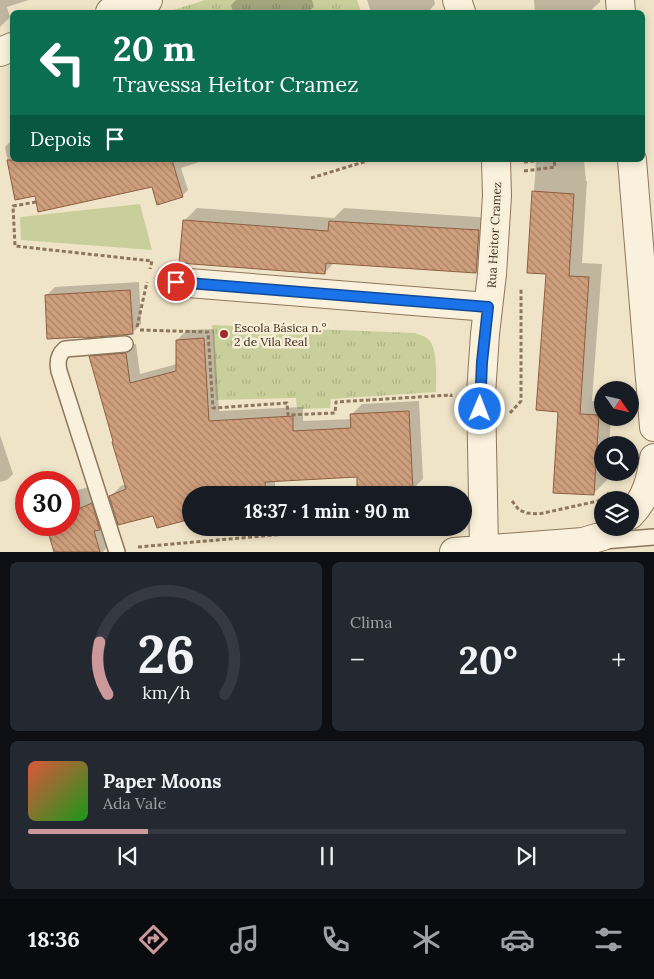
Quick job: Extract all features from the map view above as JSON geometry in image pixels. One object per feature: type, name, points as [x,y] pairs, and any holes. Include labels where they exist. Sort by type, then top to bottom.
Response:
[{"type":"street","points":[[116,10],[148,0]]},
{"type":"street","name":"Rua Heitor Cramez","points":[[484,549],[480,394],[492,279],[497,196],[496,162]]},
{"type":"street","points":[[632,162],[654,427]]},
{"type":"street","points":[[176,282],[488,307]]},
{"type":"street","points":[[639,503],[644,496],[651,476],[654,458]]},
{"type":"street","points":[[454,552],[583,542],[603,536]]},
{"type":"lane","points":[[118,552],[58,364],[60,354],[65,349],[125,344]]},
{"type":"lane","points":[[583,542],[654,536]]},
{"type":"path","points":[[311,178],[364,162]]},
{"type":"path","points":[[520,171],[555,168],[554,162]]},
{"type":"path","points":[[36,202],[13,206],[15,246],[152,261],[150,270]]},
{"type":"path","points":[[148,278],[136,330],[208,332],[213,408],[287,403],[288,415],[335,413],[336,402],[451,395],[451,405]]},
{"type":"path","points":[[508,415],[521,401],[520,286]]},
{"type":"path","points":[[510,494],[512,502],[518,510],[539,514],[598,500],[605,497],[614,488]]},
{"type":"path","points":[[135,548],[266,536]]},
{"type":"green space","points":[[205,0],[357,0],[360,10],[173,10]]},
{"type":"green space","points":[[140,204],[152,250],[21,240],[20,217]]},
{"type":"green space","points":[[212,325],[415,333],[426,338],[432,344],[436,364],[436,392],[331,399],[330,408],[297,409],[296,398],[216,400]]},
{"type":"building","points":[[7,160],[10,160],[10,162],[173,162],[183,197],[157,205],[152,187],[38,212],[35,196],[15,200]]},
{"type":"building","points":[[532,191],[574,194],[569,276],[589,277],[580,414],[594,415],[594,426],[598,426],[598,436],[594,436],[594,495],[553,493],[558,412],[536,410],[546,274],[527,273]]},
{"type":"building","points":[[183,220],[328,231],[329,221],[479,230],[476,273],[326,263],[325,274],[179,263]]},
{"type":"building","points":[[130,290],[133,334],[47,339],[45,295]]},
{"type":"building","points":[[204,338],[209,421],[293,416],[293,431],[351,428],[350,414],[409,411],[413,486],[357,486],[357,477],[265,482],[265,486],[182,486],[182,521],[157,528],[153,516],[118,525],[109,496],[126,489],[89,356],[126,353],[130,383],[176,371],[176,340]]},
{"type":"building","points":[[92,503],[100,530],[94,531],[100,552],[54,552],[49,536],[80,536],[80,508]]},
{"type":"place","name":"Escola Básica n.º 2 de Vila Real","points":[[224,334]]},
{"type":"route","points":[[176,282],[488,307],[482,362],[480,409]]}]
